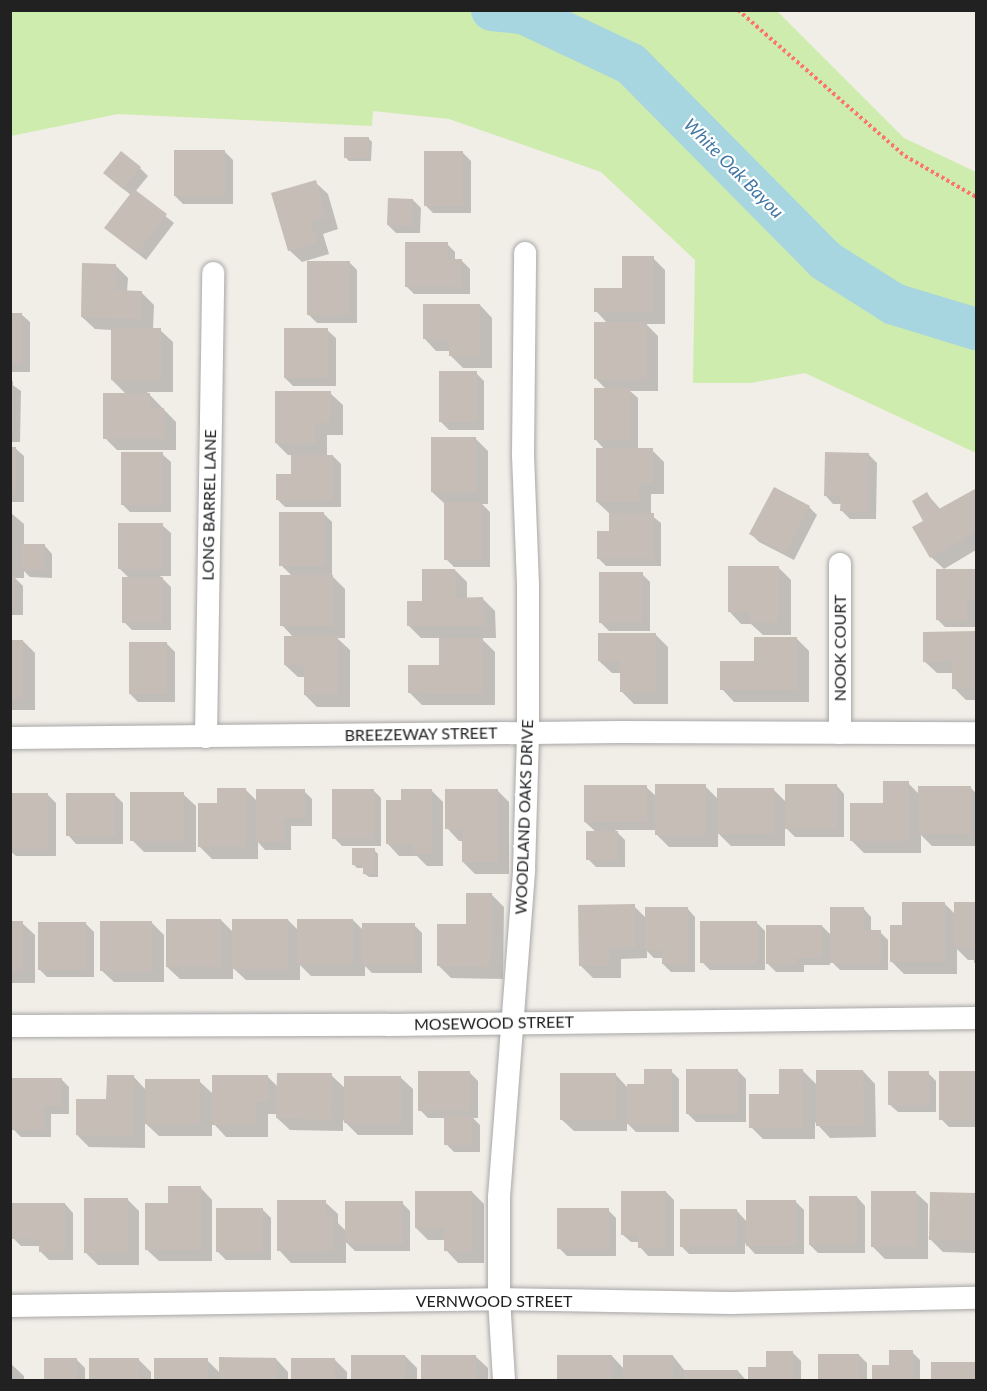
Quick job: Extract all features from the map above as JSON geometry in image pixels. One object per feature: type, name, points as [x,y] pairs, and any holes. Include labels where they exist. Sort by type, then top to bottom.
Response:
[{"type":"street","name":"WOODLAND OAKS DRIVE","points":[[504,1380],[499,1299],[499,1197],[510,1023],[524,870],[528,733],[528,585],[523,455],[525,253]]},
{"type":"street","name":"LONG BARREL LANE","points":[[206,737],[213,273]]},
{"type":"street","name":"NOOK COURT","points":[[840,564],[840,733]]},
{"type":"street","name":"BREEZEWAY STREET","points":[[10,738],[528,733],[976,733]]},
{"type":"street","name":"MOSEWOOD STREET","points":[[10,1026],[976,1018]]},
{"type":"street","name":"VERNWOOD STREET","points":[[10,1306],[499,1299],[731,1303],[976,1298]]},
{"type":"path","points":[[738,10],[905,156],[976,197]]},
{"type":"green space","points":[[11,10],[777,11],[904,138],[976,172],[976,453],[805,373],[751,383],[693,383],[695,260],[601,172],[449,119],[373,111],[372,126],[118,114],[11,136]]},
{"type":"building","points":[[344,137],[369,137],[368,158],[344,158]]},
{"type":"building","points":[[174,150],[225,150],[225,196],[174,196]]},
{"type":"building","points":[[121,151],[141,167],[123,189],[103,173]]},
{"type":"building","points":[[424,151],[463,151],[463,206],[424,206]]},
{"type":"building","points":[[316,180],[326,217],[311,221],[317,242],[288,251],[271,193]]},
{"type":"building","points":[[134,189],[167,214],[137,253],[104,228]]},
{"type":"building","points":[[388,198],[413,199],[412,226],[387,225]]},
{"type":"building","points":[[405,242],[448,242],[448,259],[462,259],[462,287],[405,287]]},
{"type":"building","points":[[622,256],[654,256],[654,312],[594,312],[594,288],[622,288]]},
{"type":"building","points":[[307,261],[350,261],[350,315],[307,315]]},
{"type":"building","points":[[82,263],[116,264],[115,290],[142,291],[141,319],[81,317]]},
{"type":"building","points":[[423,304],[480,304],[480,356],[449,356],[449,339],[423,339]]},
{"type":"building","points":[[10,313],[22,313],[22,364],[10,364]]},
{"type":"building","points":[[594,322],[647,322],[647,379],[594,379]]},
{"type":"building","points":[[111,328],[161,328],[161,380],[111,380]]},
{"type":"building","points":[[284,328],[328,328],[328,378],[284,378]]},
{"type":"building","points":[[439,371],[477,371],[477,422],[439,422]]},
{"type":"building","points":[[10,381],[13,381],[13,434],[10,434]]},
{"type":"building","points":[[594,388],[630,388],[630,440],[594,440]]},
{"type":"building","points":[[275,391],[331,391],[331,423],[315,423],[315,443],[275,443]]},
{"type":"building","points":[[103,393],[150,393],[150,408],[164,408],[164,439],[103,439]]},
{"type":"building","points":[[431,437],[476,437],[476,492],[431,492]]},
{"type":"building","points":[[10,447],[16,447],[16,495],[10,495]]},
{"type":"building","points":[[596,448],[653,448],[653,483],[639,483],[639,502],[596,502]]},
{"type":"building","points":[[121,452],[163,452],[163,505],[121,505]]},
{"type":"building","points":[[825,452],[869,453],[868,512],[840,511],[841,496],[824,496]]},
{"type":"building","points":[[291,455],[333,455],[333,500],[276,500],[276,474],[291,474]]},
{"type":"building","points":[[774,487],[810,506],[785,553],[749,534]]},
{"type":"building","points":[[975,489],[976,531],[930,558],[912,527],[923,521],[912,501],[927,492],[937,510]]},
{"type":"building","points":[[444,502],[482,502],[482,560],[444,560]]},
{"type":"building","points":[[279,512],[324,512],[324,566],[279,566]]},
{"type":"building","points":[[609,513],[654,513],[654,559],[597,559],[597,531],[609,531]]},
{"type":"building","points":[[118,523],[163,523],[163,569],[118,569]]},
{"type":"building","points":[[21,544],[45,544],[44,570],[21,570]]},
{"type":"building","points":[[728,566],[779,566],[779,623],[749,623],[749,612],[728,612]]},
{"type":"building","points":[[422,569],[455,569],[456,598],[483,597],[484,626],[407,626],[407,601],[422,601]]},
{"type":"building","points":[[936,569],[976,569],[976,599],[967,599],[967,620],[936,620]]},
{"type":"building","points":[[599,572],[643,572],[643,623],[599,623]]},
{"type":"building","points":[[280,575],[333,575],[333,626],[280,626]]},
{"type":"building","points":[[10,576],[15,576],[15,608],[10,608]]},
{"type":"building","points":[[122,577],[163,577],[163,623],[122,623]]},
{"type":"building","points":[[976,631],[976,688],[952,689],[952,661],[923,662],[923,632]]},
{"type":"building","points":[[598,633],[656,633],[656,692],[620,692],[620,661],[598,661]]},
{"type":"building","points":[[284,636],[338,636],[338,695],[304,695],[304,665],[284,665]]},
{"type":"building","points":[[754,637],[797,637],[797,690],[720,690],[720,661],[754,661]]},
{"type":"building","points":[[439,638],[483,638],[483,694],[408,693],[408,665],[439,665]]},
{"type":"building","points":[[10,640],[23,640],[23,699],[10,699]]},
{"type":"building","points":[[129,642],[167,642],[167,694],[129,694]]},
{"type":"building","points":[[883,781],[909,781],[909,841],[850,841],[850,803],[883,803]]},
{"type":"building","points":[[655,784],[706,784],[706,835],[655,835]]},
{"type":"building","points":[[785,784],[837,784],[837,829],[785,829]]},
{"type":"building","points":[[584,785],[647,785],[647,822],[584,822]]},
{"type":"building","points":[[918,786],[971,786],[971,834],[918,834]]},
{"type":"building","points":[[217,788],[246,788],[246,847],[198,847],[198,803],[217,803]]},
{"type":"building","points":[[717,788],[774,788],[774,834],[717,834]]},
{"type":"building","points":[[256,789],[305,789],[305,818],[284,818],[284,842],[256,842]]},
{"type":"building","points":[[332,789],[374,789],[374,839],[332,839]]},
{"type":"building","points":[[401,789],[432,789],[432,854],[413,854],[413,844],[386,844],[386,800],[401,800]]},
{"type":"building","points":[[445,789],[498,789],[498,862],[462,862],[462,829],[445,829]]},
{"type":"building","points":[[130,792],[184,792],[184,841],[130,841]]},
{"type":"building","points":[[10,793],[48,793],[48,849],[10,849]]},
{"type":"building","points":[[66,793],[115,793],[115,836],[66,836]]},
{"type":"building","points":[[586,831],[618,831],[618,860],[586,860]]},
{"type":"building","points":[[352,848],[375,848],[375,874],[363,874],[363,865],[352,865]]},
{"type":"building","points":[[466,893],[492,893],[491,967],[437,966],[437,924],[466,924]]},
{"type":"building","points":[[902,902],[945,902],[945,962],[890,962],[890,925],[902,925]]},
{"type":"building","points":[[954,902],[976,902],[976,963],[974,963],[974,948],[954,948]]},
{"type":"building","points":[[635,904],[635,947],[609,947],[609,966],[579,966],[578,905]]},
{"type":"building","points":[[645,907],[688,907],[688,964],[662,964],[662,950],[645,950]]},
{"type":"building","points":[[830,907],[864,907],[864,930],[881,930],[881,963],[830,963]]},
{"type":"building","points":[[166,919],[221,919],[221,967],[166,967]]},
{"type":"building","points":[[232,919],[288,919],[288,969],[232,969]]},
{"type":"building","points":[[297,919],[353,919],[353,964],[297,964]]},
{"type":"building","points":[[10,921],[23,921],[23,971],[10,971]]},
{"type":"building","points":[[100,921],[152,921],[152,971],[100,971]]},
{"type":"building","points":[[700,921],[757,921],[757,963],[700,963]]},
{"type":"building","points":[[38,922],[86,922],[86,970],[38,970]]},
{"type":"building","points":[[362,923],[415,923],[415,965],[362,965]]},
{"type":"building","points":[[766,925],[822,925],[822,958],[796,958],[796,964],[766,964]]},
{"type":"building","points":[[644,1069],[672,1069],[672,1124],[627,1124],[627,1084],[644,1084]]},
{"type":"building","points":[[686,1069],[738,1069],[738,1114],[686,1114]]},
{"type":"building","points":[[779,1069],[803,1069],[803,1128],[749,1128],[749,1094],[779,1094]]},
{"type":"building","points":[[816,1070],[863,1070],[864,1125],[816,1126]]},
{"type":"building","points":[[418,1071],[470,1071],[470,1111],[418,1111]]},
{"type":"building","points":[[888,1071],[929,1071],[929,1105],[888,1105]]},
{"type":"building","points":[[939,1071],[976,1071],[976,1120],[939,1120]]},
{"type":"building","points":[[277,1073],[332,1073],[331,1120],[276,1118]]},
{"type":"building","points":[[560,1073],[616,1073],[616,1120],[560,1120]]},
{"type":"building","points":[[107,1075],[134,1075],[133,1136],[76,1135],[76,1099],[106,1099]]},
{"type":"building","points":[[212,1075],[268,1075],[268,1102],[256,1102],[256,1125],[212,1125]]},
{"type":"building","points":[[344,1076],[401,1076],[401,1123],[344,1123]]},
{"type":"building","points":[[11,1078],[62,1078],[62,1106],[44,1106],[44,1130],[11,1130]]},
{"type":"building","points":[[145,1079],[200,1079],[200,1124],[145,1124]]},
{"type":"building","points":[[444,1115],[472,1115],[472,1145],[444,1145]]},
{"type":"building","points":[[168,1186],[201,1186],[201,1250],[145,1250],[145,1203],[168,1203]]},
{"type":"building","points":[[415,1191],[472,1191],[472,1251],[444,1251],[444,1228],[415,1228]]},
{"type":"building","points":[[621,1191],[666,1191],[666,1248],[638,1248],[638,1235],[621,1235]]},
{"type":"building","points":[[871,1191],[916,1191],[916,1247],[871,1247]]},
{"type":"building","points":[[930,1192],[976,1193],[976,1241],[929,1240]]},
{"type":"building","points":[[809,1196],[857,1196],[857,1245],[809,1245]]},
{"type":"building","points":[[84,1198],[128,1198],[128,1253],[84,1253]]},
{"type":"building","points":[[277,1200],[326,1200],[326,1217],[334,1217],[334,1251],[277,1251]]},
{"type":"building","points":[[746,1200],[796,1200],[796,1246],[746,1246]]},
{"type":"building","points":[[345,1201],[403,1201],[403,1243],[345,1243]]},
{"type":"building","points":[[11,1203],[65,1203],[65,1252],[39,1252],[39,1239],[11,1239]]},
{"type":"building","points":[[216,1208],[263,1208],[263,1252],[216,1252]]},
{"type":"building","points":[[557,1208],[609,1208],[609,1249],[557,1249]]},
{"type":"building","points":[[680,1209],[737,1209],[737,1247],[680,1247]]},
{"type":"building","points":[[889,1350],[913,1350],[913,1380],[872,1380],[872,1365],[889,1365]]},
{"type":"building","points":[[766,1351],[793,1351],[793,1380],[748,1380],[748,1367],[766,1367]]},
{"type":"building","points":[[818,1354],[859,1354],[859,1380],[818,1380]]},
{"type":"building","points":[[351,1355],[405,1355],[405,1380],[351,1380]]},
{"type":"building","points":[[421,1355],[476,1355],[476,1380],[421,1380]]},
{"type":"building","points":[[557,1355],[612,1355],[612,1380],[557,1380]]},
{"type":"building","points":[[623,1355],[673,1355],[673,1380],[623,1380]]},
{"type":"building","points":[[219,1357],[276,1358],[276,1380],[219,1380]]},
{"type":"building","points":[[44,1358],[77,1358],[77,1380],[44,1380]]},
{"type":"building","points":[[89,1358],[139,1358],[139,1380],[89,1380]]},
{"type":"building","points":[[154,1358],[208,1358],[208,1380],[154,1380]]},
{"type":"building","points":[[291,1358],[335,1358],[335,1380],[291,1380]]},
{"type":"building","points":[[931,1362],[976,1362],[976,1380],[931,1380]]},
{"type":"building","points":[[684,1370],[738,1370],[738,1380],[684,1380]]},
{"type":"waterway","name":"White Oak Bayou","points":[[492,10],[523,13],[631,64],[826,261],[894,304],[976,329]]}]
